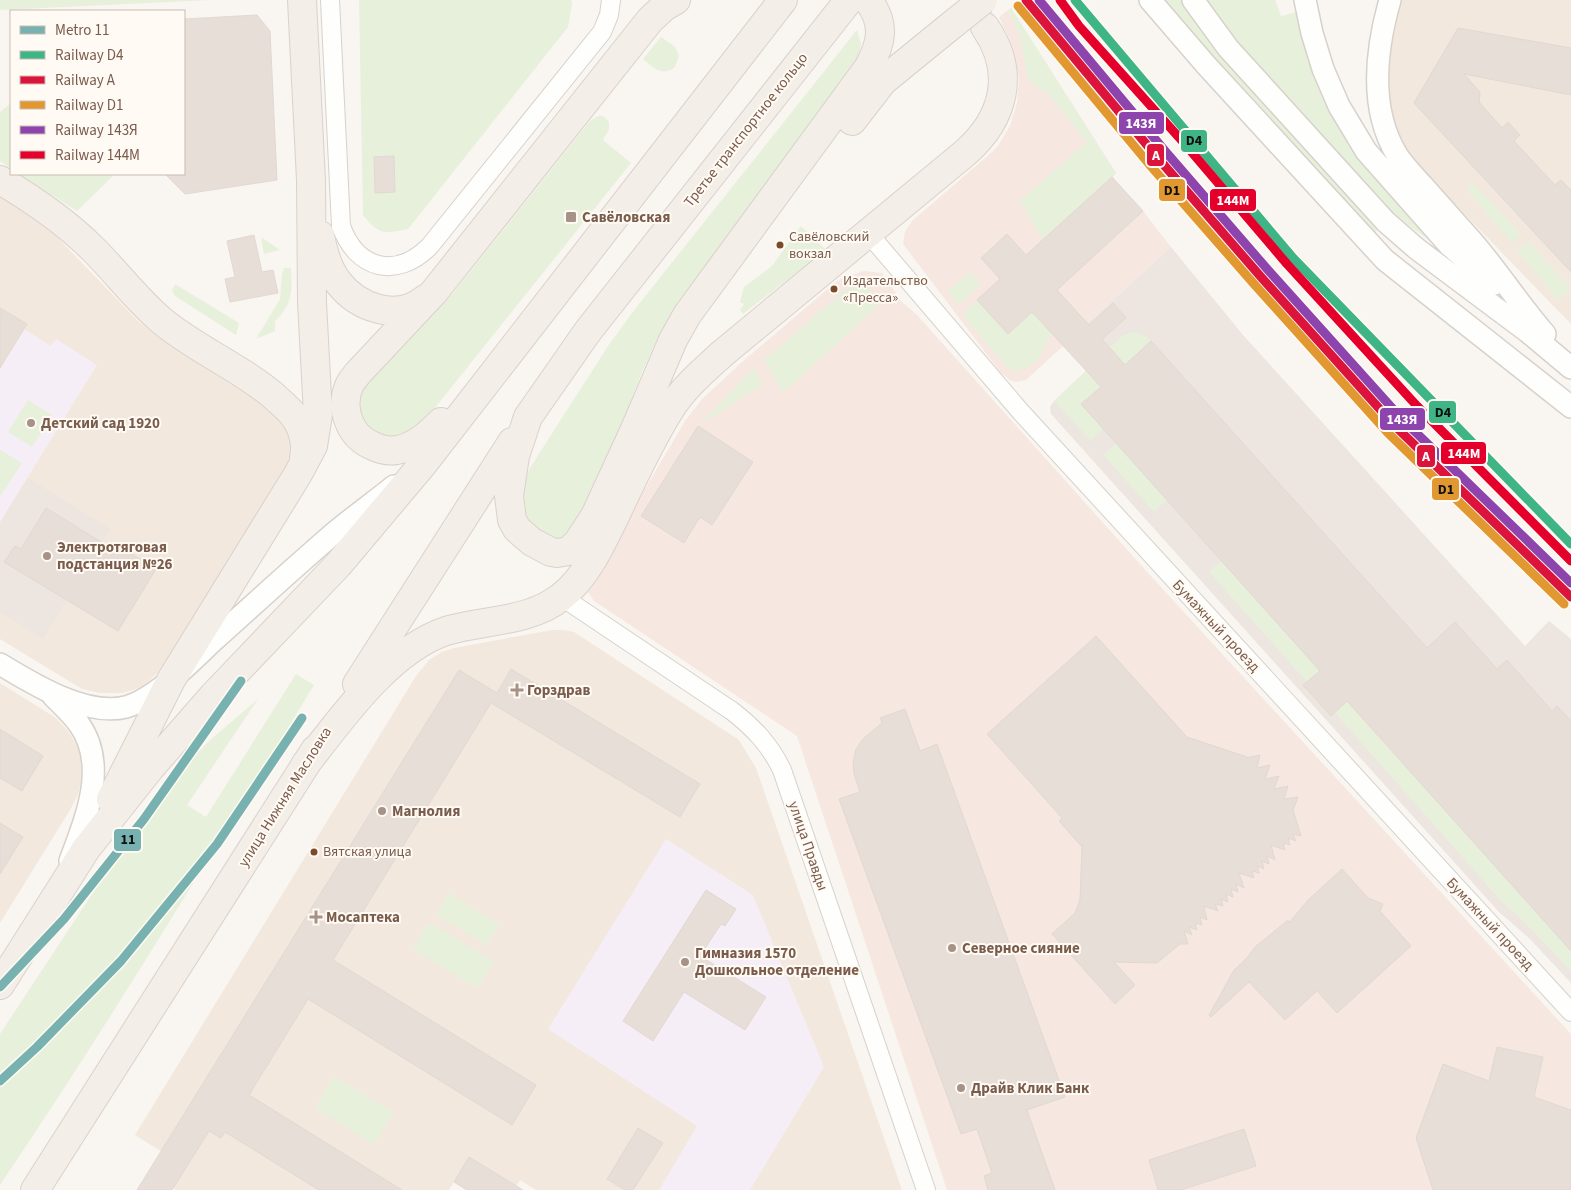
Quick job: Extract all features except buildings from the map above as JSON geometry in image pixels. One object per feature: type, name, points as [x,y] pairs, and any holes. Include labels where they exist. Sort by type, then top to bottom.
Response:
[{"type":"main road","points":[[86,849],[171,680],[298,474],[313,446],[318,415],[312,302],[311,180],[302,0]]},
{"type":"main road","points":[[494,373],[427,436],[414,445],[396,451],[380,449],[364,442],[354,431],[346,413],[345,400],[349,385],[358,373],[434,292],[650,20],[676,0]]},
{"type":"main road","points":[[0,985],[86,849],[151,767],[195,717],[338,565],[423,464],[783,0]]},
{"type":"main road","name":"Третье транспортное кольцо","points":[[536,406],[588,330],[849,0]]},
{"type":"main road","points":[[536,406],[523,430],[512,469],[509,496],[512,520],[517,529],[532,542],[551,552],[569,551],[578,542],[595,516],[673,340],[687,316],[868,68],[881,33],[880,21],[868,0]]},
{"type":"main road","points":[[640,464],[672,377],[706,316],[883,81],[984,0]]},
{"type":"main road","points":[[305,765],[362,693],[394,663],[421,642],[446,631],[508,619],[545,607],[562,597],[596,555],[640,464],[669,411],[690,383],[723,353],[976,143],[992,122],[999,106],[1002,89],[1002,71],[1000,54],[985,27]]},
{"type":"main road","points":[[0,180],[68,225],[94,250],[146,307],[163,322],[185,338],[248,375],[286,407],[302,430],[306,448],[298,474]]},
{"type":"main road","points":[[311,180],[317,222],[327,262],[338,282],[348,294],[373,307],[391,311],[411,307],[422,302],[434,292]]},
{"type":"main road","name":"улица Нижняя Масловка","points":[[35,1190],[536,406]]},
{"type":"street","points":[[330,0],[341,226],[346,240],[354,251],[365,260],[378,265],[393,266],[419,257],[429,247],[602,32],[609,15],[611,0]]},
{"type":"street","points":[[1150,0],[1206,65],[1385,260],[1571,407]]},
{"type":"street","points":[[1193,0],[1228,48],[1386,222],[1417,249],[1571,366]]},
{"type":"street","points":[[1305,0],[1312,33],[1323,69],[1339,106],[1366,151],[1449,245],[1524,310]]},
{"type":"street","points":[[1390,0],[1384,22],[1377,68],[1380,102],[1386,132],[1398,155],[1474,243],[1524,310],[1571,366]]},
{"type":"street","name":"Бумажный проезд","points":[[868,233],[1020,411],[1571,1012]]},
{"type":"street","points":[[0,664],[51,694],[89,706],[126,707],[140,701],[171,680],[328,538],[423,464]]},
{"type":"street","name":"улица Правды","points":[[562,597],[732,711],[748,723],[773,752],[787,784],[926,1190]]},
{"type":"street","points":[[51,694],[80,726],[88,742],[92,761],[93,785],[88,812],[59,890]]},
{"type":"shaded area","points":[[1398,0],[1571,0],[1571,324],[1422,170],[1405,149],[1392,116],[1385,76]]},
{"type":"shaded area","points":[[1011,8],[1116,173],[1112,178],[1143,211],[1171,247],[1026,380],[1016,382],[1001,373],[903,244],[905,232],[912,221],[991,153],[998,146],[1010,126],[1017,103],[1019,79],[1010,40],[999,17]]},
{"type":"shaded area","points":[[0,197],[27,214],[57,237],[138,321],[154,334],[254,398],[269,410],[280,421],[294,442],[290,461],[169,658],[149,681],[139,688],[122,693],[100,693],[82,689],[0,639]]},
{"type":"shaded area","points":[[1171,247],[1243,335],[1525,646],[1549,621],[1571,639],[1571,983],[1529,938],[1499,912],[1051,414],[1050,407],[1054,401],[1086,371],[1063,346]]},
{"type":"shaded area","points":[[864,271],[882,273],[901,301],[917,315],[1148,573],[1571,1034],[1571,1190],[947,1190],[797,736],[594,601],[588,592],[589,584],[685,421],[702,399],[742,362],[836,282],[844,277]]},
{"type":"shaded area","name":"Детский сад 1920","points":[[24,329],[51,346],[56,339],[97,365],[0,522],[0,368]]},
{"type":"shaded area","points":[[28,478],[110,529],[43,639],[0,612],[0,522]]},
{"type":"shaded area","points":[[552,630],[574,632],[739,740],[756,768],[902,1190],[536,1190],[520,1180],[516,1186],[469,1157],[449,1190],[176,1190],[173,1188],[186,1167],[135,1135],[416,676],[429,660],[442,652],[454,648]]},
{"type":"shaded area","points":[[0,683],[56,718],[68,731],[77,746],[81,760],[82,778],[78,794],[70,810],[0,923]]},
{"type":"shaded area","name":"Гимназия 1570 Дошкольное отделение","points":[[666,839],[753,895],[824,1067],[750,1190],[659,1190],[697,1126],[548,1029]]},
{"type":"green space","points":[[0,0],[211,0],[0,10]]},
{"type":"green space","points":[[359,0],[571,0],[572,4],[568,27],[408,229],[400,231],[387,232],[378,230],[363,215]]},
{"type":"green space","points":[[1163,0],[1182,0],[1221,53],[1378,230],[1373,233],[1184,27]]},
{"type":"green space","points":[[1204,0],[1275,0],[1281,16],[1298,12],[1303,35],[1435,244],[1394,215],[1343,163],[1235,44]]},
{"type":"green space","points":[[1011,8],[1116,173],[1043,240],[1020,201],[1087,142],[1049,95],[1028,80],[1020,35],[1008,10]]},
{"type":"green space","points":[[857,30],[861,44],[858,58],[678,304],[657,339],[641,374],[583,522],[561,540],[548,537],[538,531],[531,523],[523,503],[525,480],[530,468],[608,346],[635,309]]},
{"type":"green space","points":[[661,37],[675,47],[679,56],[675,67],[666,71],[658,70],[643,59]]},
{"type":"green space","points":[[10,104],[10,168],[0,161],[0,112]]},
{"type":"green space","points":[[598,116],[603,116],[609,122],[609,129],[603,140],[631,163],[418,429],[402,439],[374,436],[359,419],[357,397],[370,375],[410,339],[453,293],[590,121]]},
{"type":"green space","points":[[21,175],[114,175],[77,211]]},
{"type":"green space","points":[[1473,183],[1521,234],[1511,242],[1466,189]]},
{"type":"green space","points":[[801,226],[826,250],[743,314],[740,310],[744,304],[740,302],[744,287],[772,266]]},
{"type":"green space","points":[[261,237],[280,250],[264,254]]},
{"type":"green space","points":[[1528,242],[1571,288],[1558,300],[1517,251]]},
{"type":"green space","points":[[284,268],[291,268],[291,290],[288,303],[275,321],[275,331],[256,339],[280,299]]},
{"type":"green space","points":[[970,272],[981,284],[959,305],[947,292]]},
{"type":"green space","points":[[856,283],[867,285],[877,307],[783,393],[764,360],[850,286]]},
{"type":"green space","points":[[175,284],[239,323],[236,335],[175,296],[172,290]]},
{"type":"green space","points":[[977,300],[1008,334],[1032,312],[1052,334],[1046,341],[1042,353],[1033,363],[1021,370],[1009,369],[964,317],[965,311]]},
{"type":"green space","points":[[1134,332],[1146,336],[1151,341],[1125,365],[1110,347],[1123,335]]},
{"type":"green space","points":[[754,368],[763,384],[698,426]]},
{"type":"green space","points":[[1086,371],[1101,387],[1081,405],[1103,429],[1090,440],[1054,401]]},
{"type":"green space","points":[[28,400],[52,415],[32,447],[8,432]]},
{"type":"green space","points":[[1116,443],[1167,500],[1154,512],[1103,455]]},
{"type":"green space","points":[[0,450],[22,463],[1,495],[0,495]]},
{"type":"green space","points":[[1221,561],[1320,671],[1307,682],[1209,572]]},
{"type":"green space","points":[[296,674],[314,685],[121,999],[0,1185],[0,1034],[127,841],[128,834],[157,799],[158,793],[209,741],[258,699],[187,805],[206,817]]},
{"type":"green space","points":[[1347,701],[1571,951],[1571,971],[1502,902],[1335,713]]},
{"type":"green space","points":[[449,893],[499,925],[487,945],[436,914]]},
{"type":"green space","points":[[429,922],[494,962],[477,988],[413,949]]},
{"type":"green space","points":[[334,1076],[394,1113],[374,1144],[315,1108]]},
{"type":"metro line","name":"11","points":[[0,987],[64,919],[144,819],[241,681]]},
{"type":"metro line","name":"11","points":[[0,1081],[37,1047],[121,961],[217,844],[302,718]]},
{"type":"rail line","name":"A","points":[[1026,0],[1157,157],[1261,277],[1395,426],[1571,597]]},
{"type":"rail line","name":"143Я","points":[[1039,0],[1165,151],[1268,270],[1402,419],[1571,583]]},
{"type":"rail line","name":"144М","points":[[1060,0],[1079,26],[1184,143],[1287,264],[1417,406],[1571,561]]},
{"type":"rail line","name":"D4","points":[[1075,0],[1294,259],[1571,544]]},
{"type":"rail line","name":"D1","points":[[1018,6],[1149,164],[1388,433],[1564,604]]},
{"type":"place","name":"Савёловская","points":[[571,217]]},
{"type":"place","name":"Савёловский вокзал","points":[[780,245]]},
{"type":"place","name":"Издательство «Пресса»","points":[[834,289]]},
{"type":"place","name":"Детский сад 1920","points":[[31,423]]},
{"type":"place","name":"Электротяговая подстанция №26","points":[[47,556]]},
{"type":"place","name":"Горздрав","points":[[517,690]]},
{"type":"place","name":"Магнолия","points":[[382,811]]},
{"type":"place","name":"Вятская улица","points":[[314,852]]},
{"type":"place","name":"Мосаптека","points":[[316,917]]},
{"type":"place","name":"Северное сияние","points":[[952,948]]},
{"type":"place","name":"Гимназия 1570 Дошкольное отделение","points":[[685,962]]},
{"type":"place","name":"Драйв Клик Банк","points":[[961,1088]]}]
